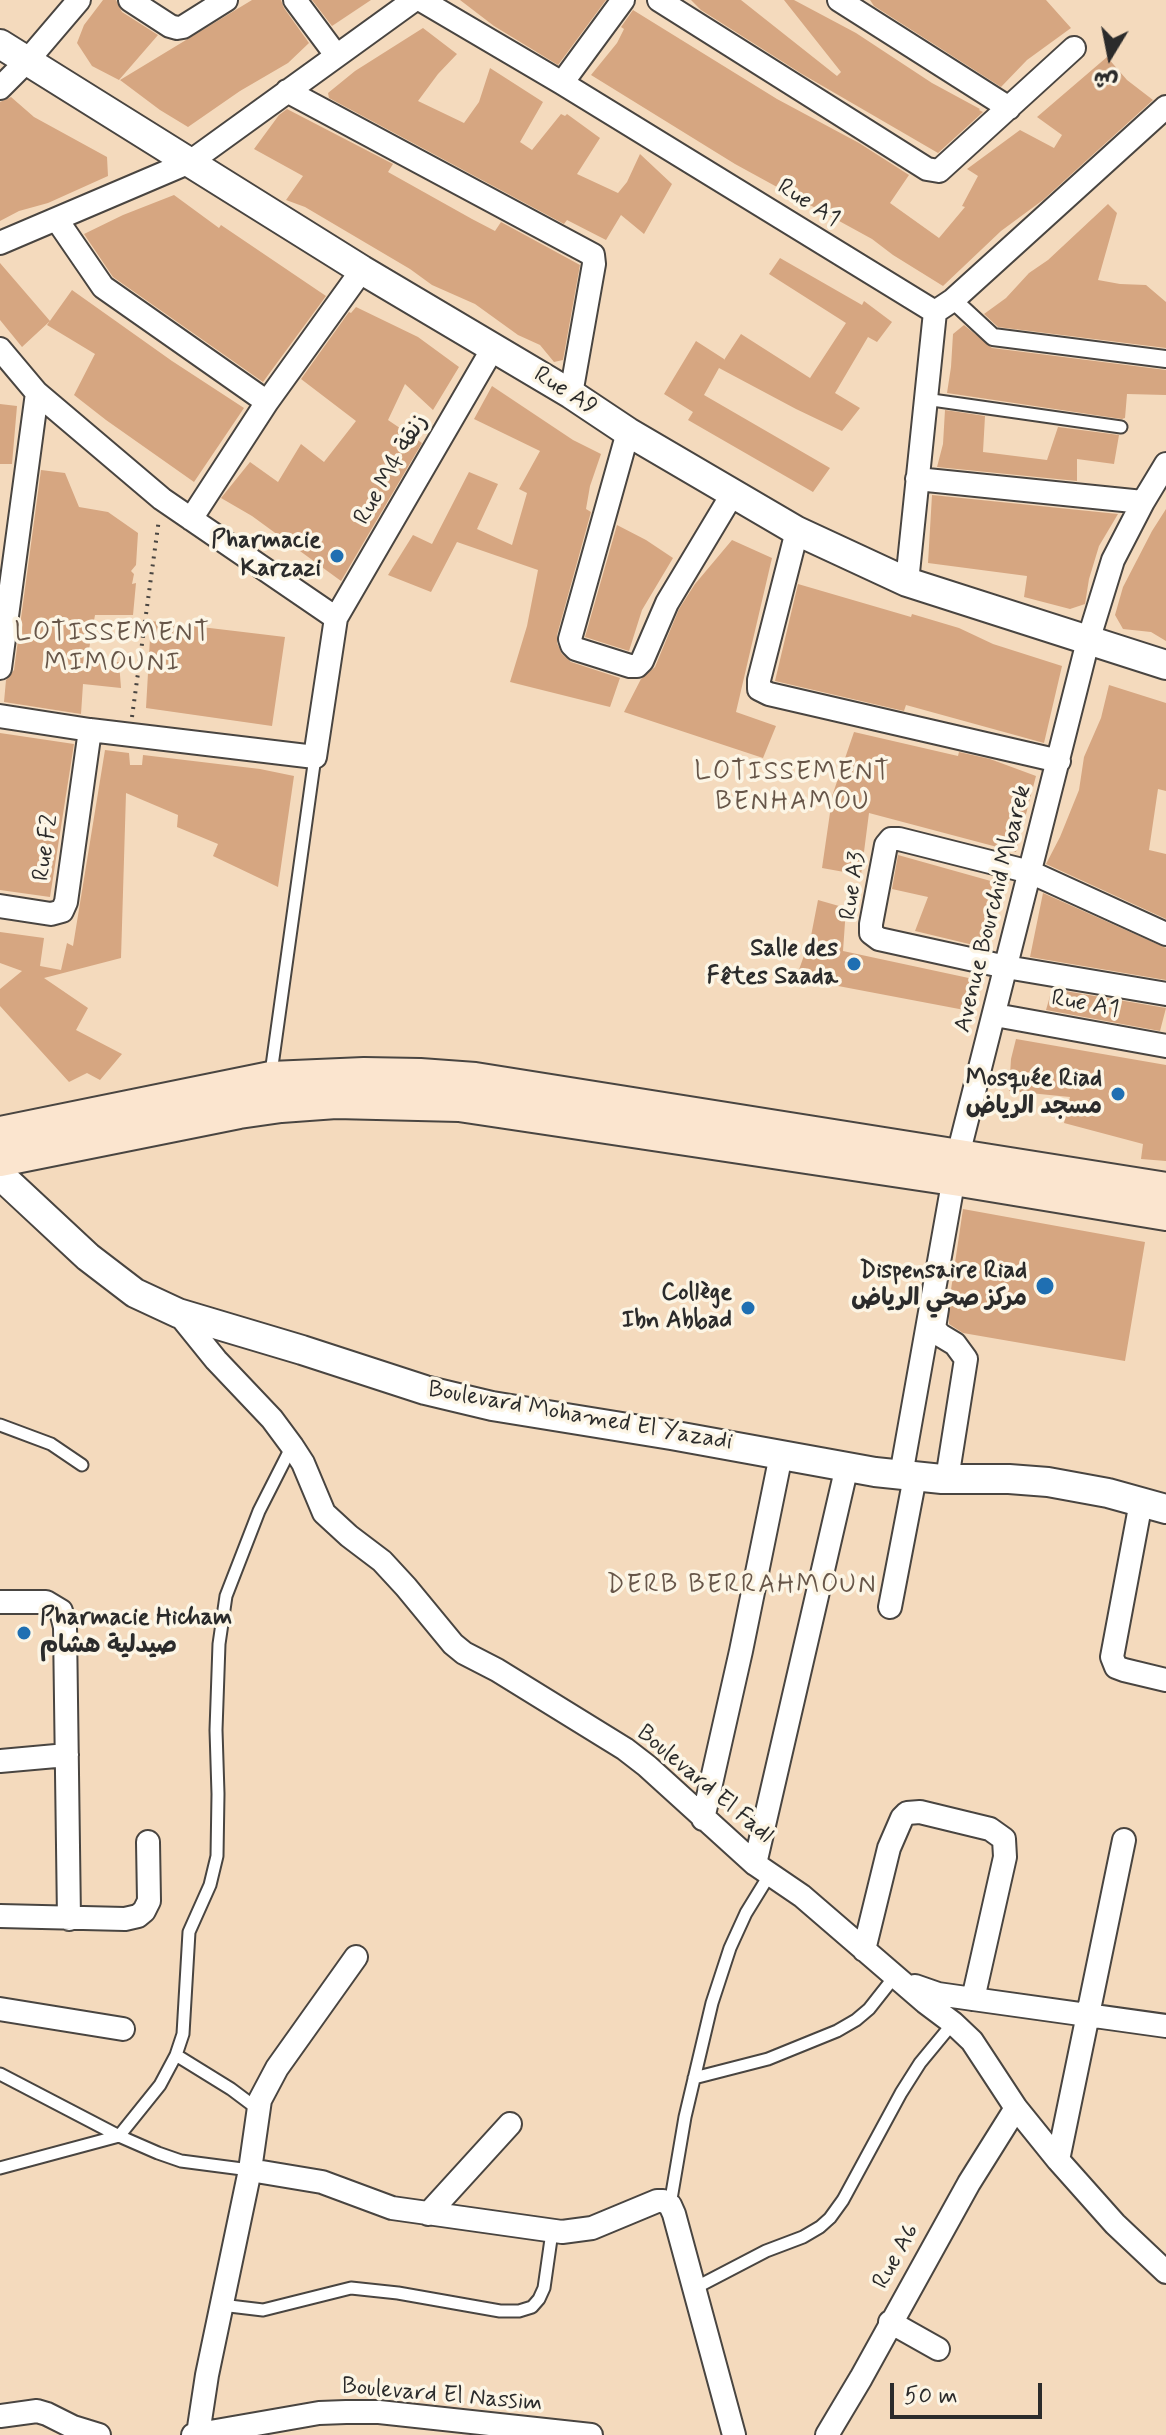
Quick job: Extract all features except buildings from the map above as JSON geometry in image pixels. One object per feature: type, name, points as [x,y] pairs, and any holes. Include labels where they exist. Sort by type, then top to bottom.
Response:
[{"type":"main road","points":[[0,1133],[271,1078],[364,1074],[475,1079],[1166,1214]]},
{"type":"main road","points":[[1,1177],[239,1112],[336,1102],[473,1107],[957,1171],[1166,1189]]},
{"type":"street","points":[[0,88],[79,0]]},
{"type":"street","points":[[130,0],[177,28],[226,0]]},
{"type":"street","points":[[295,0],[336,55]]},
{"type":"street","points":[[0,243],[190,162],[414,0]]},
{"type":"street","name":"Rue A1","points":[[421,0],[944,306]]},
{"type":"street","points":[[562,83],[623,0]]},
{"type":"street","points":[[659,0],[927,169],[939,171],[1074,48]]},
{"type":"street","points":[[839,0],[1009,108]]},
{"type":"street","name":"Rue A9","points":[[0,44],[362,270],[797,531],[907,582],[1166,665]]},
{"type":"street","points":[[287,91],[593,255],[571,394]]},
{"type":"street","points":[[907,582],[925,399],[944,306],[1166,107]]},
{"type":"street","points":[[57,220],[103,287],[267,402]]},
{"type":"street","points":[[191,519],[267,402],[362,270]]},
{"type":"street","points":[[944,306],[993,337],[1166,359]]},
{"type":"street","name":"Rue M4 زنقة","points":[[336,618],[493,348]]},
{"type":"street","points":[[0,349],[37,393],[162,499],[336,618],[315,757],[0,716]]},
{"type":"street","points":[[0,668],[37,393]]},
{"type":"street","points":[[628,432],[570,639],[576,649],[637,666],[667,603],[733,493]]},
{"type":"street","name":"Avenue Bourchid Mbarek","points":[[890,1607],[957,1171],[1006,967],[1088,641],[1113,560],[1166,464]]},
{"type":"street","points":[[917,479],[1143,502]]},
{"type":"street","points":[[797,531],[759,689],[769,694],[1059,761]]},
{"type":"street","name":"Rue F2","points":[[0,906],[51,914],[62,911],[66,902],[90,730]]},
{"type":"street","name":"Rue A3","points":[[1166,934],[1030,872],[899,839],[891,839],[886,845],[871,924],[871,933],[879,939],[1006,967],[1166,994]]},
{"type":"street","name":"Rue A1","points":[[995,1015],[1166,1046]]},
{"type":"street","points":[[947,1479],[966,1359],[955,1344],[937,1332],[934,1324],[957,1171]]},
{"type":"street","name":"Boulevard Mohamed El Yazadi","points":[[1,1177],[88,1257],[135,1293],[178,1313],[456,1398],[908,1476],[1048,1482],[1153,1505]]},
{"type":"street","name":"Boulevard El Fadl","points":[[178,1313],[292,1446],[303,1463],[324,1513],[382,1561],[453,1644],[625,1749],[703,1819],[763,1869],[812,1904],[953,2023],[972,2041],[1016,2108],[1058,2160],[1115,2224],[1166,2272]]},
{"type":"street","points":[[703,1819],[781,1455]]},
{"type":"street","points":[[763,1869],[847,1466]]},
{"type":"street","points":[[1153,1505],[1112,1657],[1113,1663],[1124,1670],[1166,1680]]},
{"type":"street","points":[[0,1602],[46,1602],[61,1611],[65,1627],[69,1919]]},
{"type":"street","points":[[0,1761],[67,1755]]},
{"type":"street","points":[[864,1950],[889,1848],[907,1813],[920,1812],[990,1829],[1004,1839],[1005,1857],[973,1999]]},
{"type":"street","points":[[1058,2160],[1124,1840]]},
{"type":"street","points":[[0,1916],[125,1919],[138,1916],[149,1901],[148,1842]]},
{"type":"street","points":[[196,2435],[264,2091],[356,1957]]},
{"type":"street","points":[[899,1979],[938,1994],[1166,2026]]},
{"type":"street","points":[[0,2009],[123,2029]]},
{"type":"street","name":"Rue A6","points":[[827,2435],[969,2183],[1016,2108]]},
{"type":"street","points":[[428,2214],[510,2124]]},
{"type":"street","points":[[250,2170],[322,2182],[392,2208],[552,2232],[592,2228],[657,2201],[670,2205],[734,2435]]},
{"type":"street","points":[[890,2322],[938,2349]]},
{"type":"street","points":[[0,2416],[37,2411],[98,2435]]},
{"type":"street","name":"Boulevard El Nassim","points":[[196,2435],[235,2426],[333,2412],[379,2412],[453,2427],[591,2435]]},
{"type":"lane","points":[[925,399],[1121,427]]},
{"type":"lane","points":[[271,1078],[315,757]]},
{"type":"lane","points":[[0,1425],[51,1444],[82,1465]]},
{"type":"lane","points":[[0,2168],[119,2136],[160,2085],[176,2055],[183,2034],[189,1932],[210,1885],[217,1856],[216,1716],[219,1644],[226,1596],[259,1511],[292,1446]]},
{"type":"lane","points":[[670,2205],[674,2168],[712,2003],[730,1948],[763,1869]]},
{"type":"lane","points":[[694,2078],[768,2059],[837,2031],[856,2020],[899,1979]]},
{"type":"lane","points":[[695,2288],[766,2251],[803,2237],[830,2218],[843,2200],[901,2093],[920,2063],[953,2023]]},
{"type":"lane","points":[[176,2055],[231,2089],[259,2111]]},
{"type":"lane","points":[[0,2074],[119,2136],[181,2161],[250,2170]]},
{"type":"lane","points":[[221,2305],[263,2310],[351,2288],[500,2311],[519,2311],[532,2307],[544,2288],[552,2232]]},
{"type":"path","points":[[129,735],[162,499]]},
{"type":"place","name":"Pharmacie Karzazi","points":[[337,556]]},
{"type":"place","name":"Salle des Fêtes Saada","points":[[854,964]]},
{"type":"place","name":"Mosquée Riad مسجد الرياض","points":[[1118,1094]]},
{"type":"place","name":"Dispensaire Riad مركز صحي الرياض","points":[[1045,1286]]},
{"type":"place","name":"Collège Ibn Abbad","points":[[748,1308]]},
{"type":"place","name":"Pharmacie Hicham صيدلية هشام","points":[[24,1633]]},
{"type":"district","name":"LOTISSEMENT MIMOUNI","points":[[113,650]]},
{"type":"district","name":"LOTISSEMENT BENHAMOU","points":[[793,789]]},
{"type":"district","name":"DERB BERRAHMOUN","points":[[742,1587]]}]
